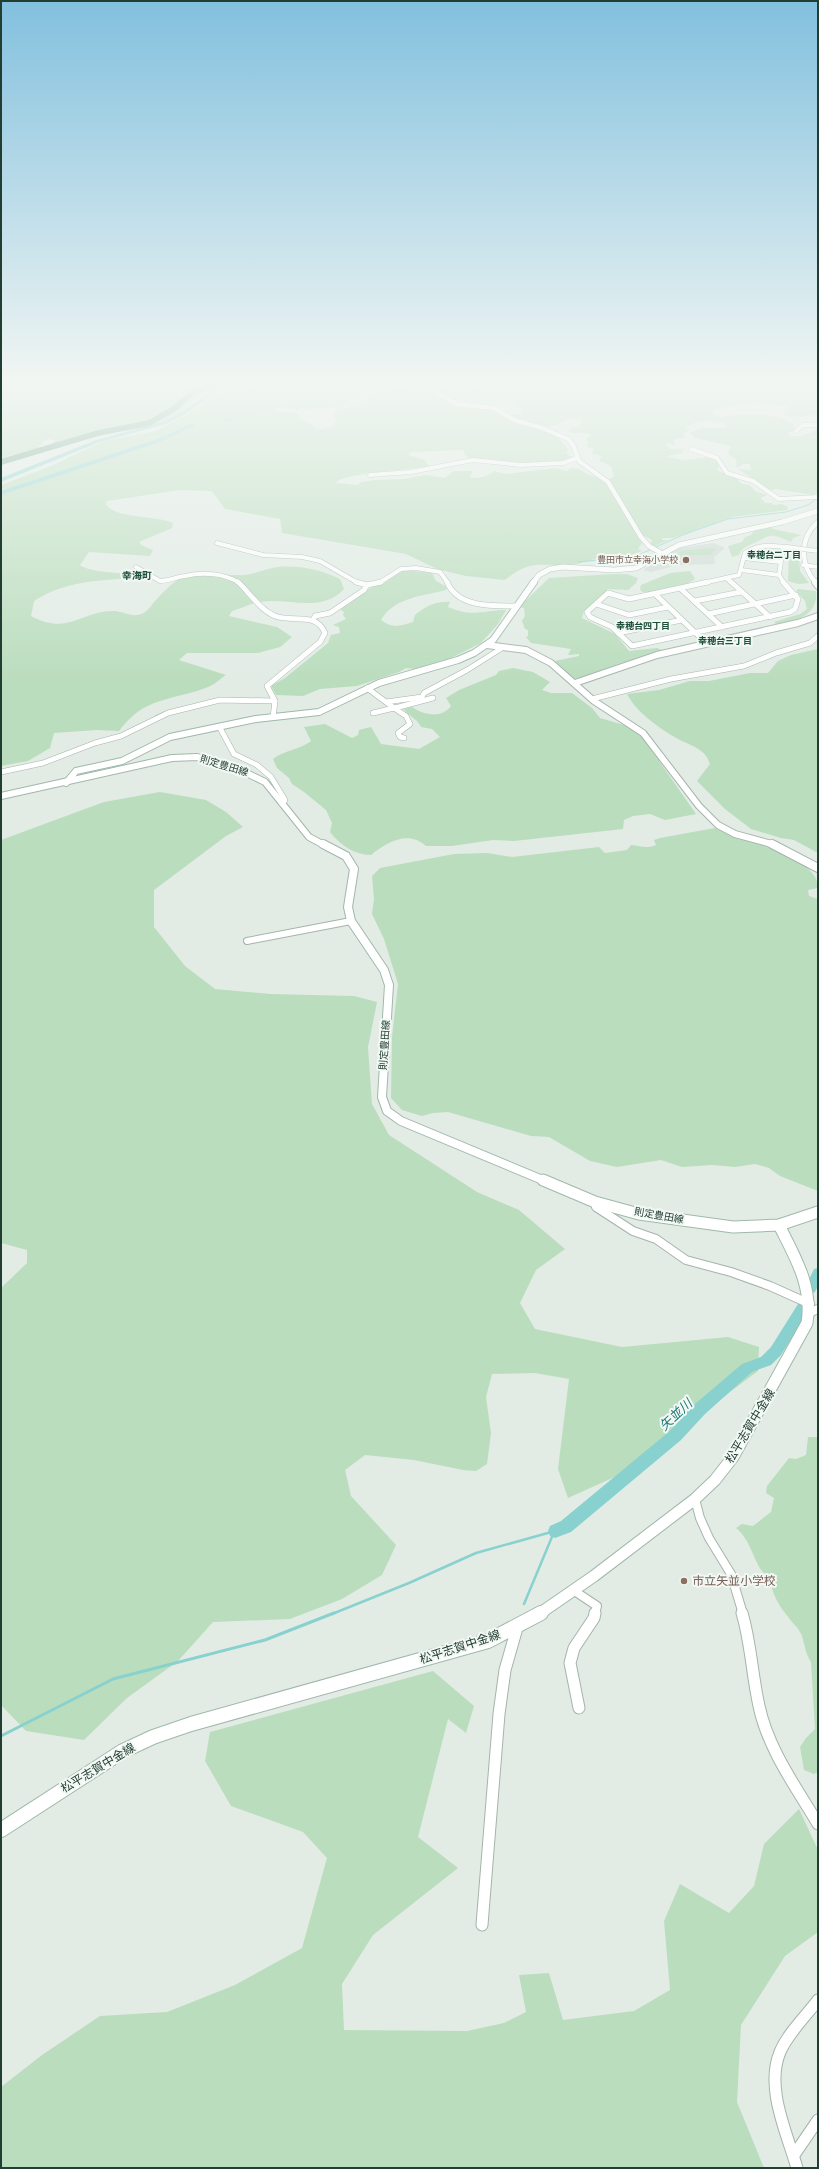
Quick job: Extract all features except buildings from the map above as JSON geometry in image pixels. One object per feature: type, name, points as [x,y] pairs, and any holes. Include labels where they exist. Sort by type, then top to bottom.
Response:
[{"type":"main road","points":[[66,783],[76,771],[122,761],[162,740],[220,728],[245,721],[305,715],[319,712],[388,679],[458,660],[487,644],[496,636],[539,575],[550,569],[563,567],[625,570],[643,566],[659,552],[678,545],[782,522],[818,511]]},
{"type":"main road","name":"則定豊田線","points":[[1,796],[66,783],[165,759],[197,757],[256,777],[265,782],[309,837],[346,856],[354,868],[348,907],[351,921],[384,970],[389,985],[382,1091],[382,1097],[387,1111],[401,1121],[415,1128],[595,1202],[639,1214],[732,1227],[779,1225],[818,1212]]},
{"type":"main road","points":[[779,1225],[805,1281],[813,1308]]},
{"type":"main road","name":"松平志賀中金線","points":[[1,1830],[123,1751],[153,1737],[191,1724],[488,1641],[517,1628],[547,1609],[695,1500],[715,1480],[733,1457],[787,1363],[813,1308]]},
{"type":"street","points":[[605,481],[611,486],[641,537],[649,546],[659,552]]},
{"type":"street","points":[[747,481],[756,483],[779,500],[786,500],[807,495],[817,497]]},
{"type":"street","points":[[817,585],[809,576],[804,565],[809,530],[818,522]]},
{"type":"street","points":[[217,544],[263,555],[302,557],[320,561],[359,584],[367,585],[382,583],[399,569],[420,568],[441,572],[444,574],[452,591],[475,603],[490,607],[516,606]]},
{"type":"street","points":[[785,547],[780,562],[779,575],[783,582],[796,595],[798,600],[795,609],[770,617],[632,646],[608,625],[588,616],[587,612],[608,593],[628,600],[727,579],[739,575],[747,551],[761,544],[818,551]]},
{"type":"street","points":[[744,558],[780,562]]},
{"type":"street","points":[[804,565],[818,567]]},
{"type":"street","points":[[136,567],[160,581],[188,575],[230,577],[239,583],[250,595],[275,615],[313,620],[324,628],[324,636],[312,649],[267,686],[275,701],[273,717]]},
{"type":"street","points":[[741,570],[779,575]]},
{"type":"street","points":[[727,579],[770,617]]},
{"type":"street","points":[[313,620],[315,616],[330,613],[364,590],[367,585]]},
{"type":"street","points":[[681,589],[722,627]]},
{"type":"street","points":[[695,601],[741,592]]},
{"type":"street","points":[[655,594],[706,643]]},
{"type":"street","points":[[708,614],[796,595]]},
{"type":"street","points":[[596,604],[629,615],[668,607]]},
{"type":"street","points":[[575,683],[657,654],[798,623],[818,616]]},
{"type":"street","points":[[618,633],[682,620]]},
{"type":"street","points":[[592,698],[679,677],[744,666],[776,653],[810,643],[818,636]]},
{"type":"street","points":[[487,644],[502,648],[521,649],[531,652],[575,683],[601,707],[648,736],[674,774],[709,818],[719,826],[790,852],[818,868]]},
{"type":"street","points":[[386,702],[422,696],[424,693],[468,670],[502,648]]},
{"type":"street","points":[[367,688],[410,722],[410,724],[398,734],[400,737],[404,738]]},
{"type":"street","points":[[373,713],[433,698]]},
{"type":"street","points":[[1,772],[43,763],[95,743],[121,736],[164,714],[217,700],[275,701]]},
{"type":"street","points":[[220,728],[234,754],[257,765],[271,776],[284,796],[285,800],[282,804]]},
{"type":"street","points":[[248,941],[351,921]]},
{"type":"street","points":[[595,1202],[596,1207],[616,1221],[633,1231],[656,1239],[686,1260],[731,1272],[770,1286],[813,1308]]},
{"type":"street","points":[[695,1500],[700,1518],[709,1538],[731,1574],[748,1632],[759,1707],[767,1731],[777,1756],[818,1824]]},
{"type":"street","points":[[572,1590],[597,1606],[594,1618],[574,1648],[570,1663],[579,1708]]},
{"type":"street","points":[[482,1925],[499,1714],[505,1670],[511,1654],[517,1628]]},
{"type":"street","points":[[797,2168],[777,2095],[775,2077],[778,2058],[781,2051],[818,2000]]},
{"type":"street","points":[[794,2155],[818,2120]]},
{"type":"shaded area","name":"豊田市立幸海小学校","points":[[714,543],[725,548],[714,557],[715,564],[678,565],[651,572],[643,570],[675,549]]},
{"type":"green space","points":[[11,481],[339,481],[336,483],[358,485],[361,482],[366,481],[604,481],[616,495],[642,543],[638,549],[642,551],[630,555],[603,557],[570,565],[529,566],[514,573],[505,580],[466,576],[437,569],[406,554],[282,533],[280,519],[225,509],[212,491],[180,490],[107,501],[106,504],[110,509],[117,512],[173,523],[172,528],[139,542],[141,545],[153,550],[150,556],[89,552],[80,565],[85,568],[135,575],[135,578],[96,581],[70,585],[58,589],[34,601],[31,616],[44,622],[55,624],[74,621],[102,612],[116,611],[132,615],[141,614],[148,610],[162,593],[174,582],[183,577],[200,572],[241,575],[280,567],[307,568],[324,572],[340,579],[344,589],[335,597],[315,603],[282,601],[259,602],[232,611],[229,616],[277,627],[292,637],[280,647],[258,653],[187,653],[179,660],[226,675],[208,687],[149,705],[139,711],[119,731],[97,730],[54,733],[50,748],[28,761],[1,766],[1,485]]},
{"type":"green space","points":[[609,481],[739,481],[742,484],[750,485],[755,491],[767,495],[761,498],[765,503],[772,503],[773,505],[782,504],[788,507],[787,510],[732,517],[673,538],[662,538],[662,540],[668,540],[655,546],[650,545],[652,540],[642,535],[618,493]]},
{"type":"green space","points":[[758,481],[818,481],[818,492],[813,495],[776,489],[769,491],[758,483]]},
{"type":"green space","points":[[770,527],[801,535],[793,538],[791,542],[779,537],[771,536],[746,547],[739,555],[732,557],[728,546],[742,542],[745,537],[751,535],[755,530]]},
{"type":"green space","points":[[712,548],[716,549],[710,555],[677,555],[681,551]]},
{"type":"green space","points":[[789,551],[799,552],[800,571],[809,583],[798,584],[788,581]]},
{"type":"green space","points":[[405,570],[432,573],[436,581],[447,587],[446,590],[419,596],[394,606],[381,620],[389,625],[397,626],[413,622],[415,615],[419,612],[440,602],[450,602],[448,607],[471,613],[506,610],[498,624],[481,643],[443,662],[414,669],[406,668],[399,672],[357,686],[320,689],[303,696],[276,695],[271,686],[285,678],[328,643],[331,635],[340,633],[339,627],[333,625],[346,619],[343,615],[344,612],[341,610],[343,606],[372,587],[384,583],[400,571]]},
{"type":"green space","points":[[690,571],[695,579],[685,585],[650,593],[642,592],[640,589],[641,585],[670,573]]},
{"type":"green space","points":[[627,574],[638,578],[636,583],[628,590],[607,589],[607,592],[584,611],[582,618],[615,634],[629,651],[657,648],[662,650],[696,646],[621,663],[580,678],[572,679],[556,665],[555,661],[579,656],[579,654],[568,655],[571,649],[531,643],[526,637],[528,636],[528,630],[525,629],[522,621],[525,616],[524,608],[519,607],[549,578]]},
{"type":"green space","points":[[798,589],[816,591],[816,600],[813,607],[809,612],[796,620],[776,624],[774,622],[800,614],[807,609],[805,601],[796,591]]},
{"type":"green space","points":[[818,649],[818,853],[794,840],[781,838],[751,829],[725,809],[697,781],[710,764],[705,754],[656,725],[642,714],[627,694],[659,690],[690,681],[709,681],[750,673],[768,673],[778,661],[791,655]]},
{"type":"green space","points":[[513,668],[533,672],[550,682],[542,690],[551,693],[572,693],[592,708],[600,718],[624,725],[641,735],[696,814],[665,820],[650,814],[633,816],[624,820],[623,829],[514,841],[493,840],[452,846],[426,846],[419,841],[405,838],[391,842],[371,855],[365,855],[348,848],[334,837],[330,832],[332,823],[326,810],[292,784],[289,778],[277,768],[273,759],[311,741],[304,727],[325,724],[352,738],[358,735],[359,730],[371,727],[381,744],[419,749],[440,737],[432,729],[421,727],[404,709],[412,707],[427,714],[443,713],[451,706],[446,698],[459,690],[496,675],[499,671]]},
{"type":"green space","points":[[160,792],[206,800],[226,812],[243,827],[226,836],[154,890],[154,927],[185,966],[215,989],[271,994],[354,996],[377,1002],[368,1047],[372,1104],[389,1135],[477,1192],[519,1210],[565,1249],[536,1270],[520,1303],[535,1329],[622,1347],[728,1337],[759,1347],[758,1371],[619,1475],[568,1498],[558,1469],[569,1379],[535,1373],[492,1374],[486,1397],[491,1433],[487,1464],[476,1471],[463,1470],[414,1460],[365,1455],[345,1470],[351,1496],[396,1545],[382,1575],[342,1599],[290,1619],[213,1622],[178,1661],[127,1698],[84,1740],[26,1731],[1,1705],[1,1288],[27,1263],[27,1250],[1,1243],[1,840],[104,802]]},
{"type":"green space","points":[[715,828],[776,850],[806,867],[815,877],[818,888],[808,890],[809,896],[818,899],[818,1191],[780,1176],[769,1168],[755,1164],[735,1167],[712,1165],[682,1167],[661,1160],[617,1167],[590,1161],[549,1137],[531,1136],[448,1112],[433,1113],[422,1116],[402,1110],[391,1098],[392,1037],[398,984],[384,939],[372,914],[374,899],[372,876],[380,868],[454,854],[487,853],[512,857],[599,847],[605,853],[627,850],[631,845],[649,847],[656,845],[654,840],[660,838]]},
{"type":"green space","points":[[808,1437],[818,1437],[818,1772],[814,1774],[804,1770],[800,1747],[815,1729],[811,1662],[806,1652],[801,1633],[782,1609],[777,1600],[771,1585],[771,1579],[760,1568],[747,1541],[736,1528],[742,1524],[753,1526],[771,1512],[774,1498],[766,1493],[767,1486],[789,1458],[796,1459],[806,1455]]},
{"type":"green space","points":[[433,1671],[474,1706],[466,1733],[448,1719],[418,1837],[458,1868],[373,1935],[342,1984],[344,2030],[467,2031],[504,2023],[526,2012],[519,1975],[549,1973],[563,2020],[634,2011],[670,1990],[664,1921],[680,1884],[729,1913],[754,1886],[764,1844],[799,1809],[818,1850],[818,1932],[785,1956],[741,2025],[737,2102],[764,2168],[1,2168],[1,2087],[42,2055],[100,2016],[167,2012],[235,1985],[302,1948],[327,1858],[303,1832],[231,1806],[205,1761],[210,1732]]},
{"type":"waterway","points":[[1,493],[36,481]]},
{"type":"waterway","points":[[578,562],[636,556],[685,534],[728,519],[786,512],[808,505],[818,498]]},
{"type":"waterway","points":[[156,716],[165,712]]},
{"type":"waterway","points":[[131,729],[147,721]]},
{"type":"waterway","name":"矢並川","points":[[811,1288],[818,1273]]},
{"type":"waterway","name":"矢並川","points":[[555,1531],[566,1527],[640,1466],[676,1435],[700,1409],[747,1368],[766,1361],[776,1351],[803,1308]]},
{"type":"waterway","points":[[332,1614],[409,1583],[476,1553],[555,1531]]},
{"type":"waterway","points":[[524,1604],[554,1532]]},
{"type":"waterway","points":[[1,1736],[113,1679],[265,1640],[334,1613]]},
{"type":"place","name":"豊田市立幸海小学校","points":[[686,560]]},
{"type":"place","name":"市立矢並小学校","points":[[684,1581]]},
{"type":"district","name":"幸穂台二丁目","points":[[774,555]]},
{"type":"district","name":"幸海町","points":[[137,576]]},
{"type":"district","name":"幸穂台四丁目","points":[[643,626]]},
{"type":"district","name":"幸穂台三丁目","points":[[725,641]]}]
